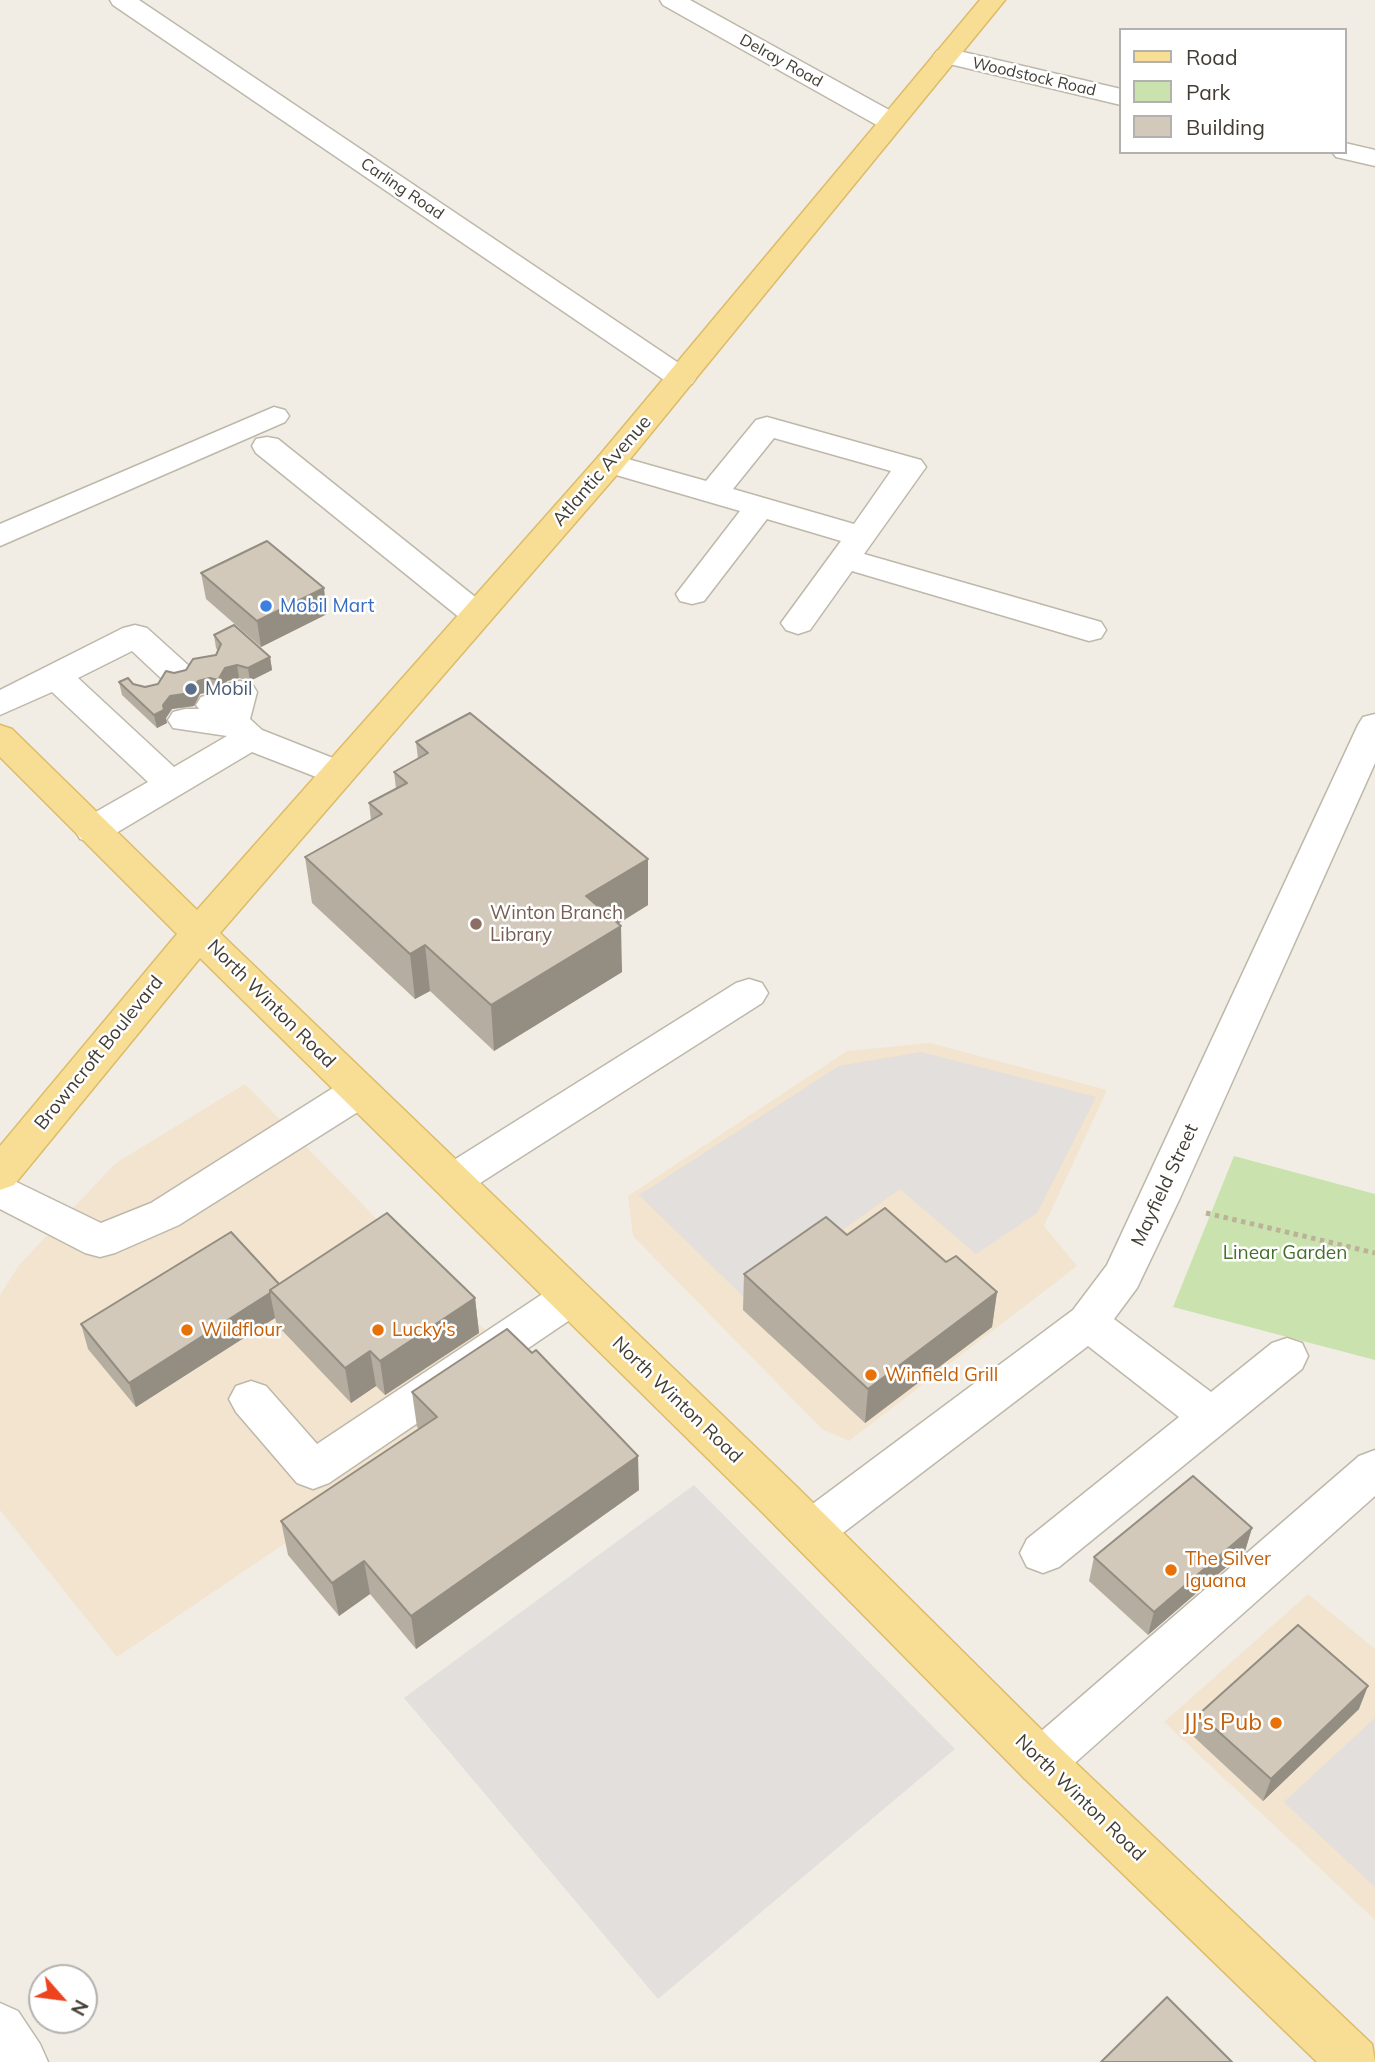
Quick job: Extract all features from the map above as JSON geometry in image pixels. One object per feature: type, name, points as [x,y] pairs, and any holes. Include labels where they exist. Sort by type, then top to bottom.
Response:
[{"type":"main road","name":"Atlantic Avenue","points":[[199,932],[336,772],[610,463],[993,0]]},
{"type":"main road","name":"North Winton Road","points":[[0,737],[358,1092],[811,1531],[1041,1762],[1354,2062]]},
{"type":"main road","name":"Browncroft Boulevard","points":[[0,1174],[199,932]]},
{"type":"street","name":"Carling Road","points":[[122,0],[681,378]]},
{"type":"street","name":"Delray Road","points":[[672,0],[891,122]]},
{"type":"street","name":"Woodstock Road","points":[[946,56],[1120,97]]},
{"type":"street","points":[[1347,151],[1375,158]]},
{"type":"street","points":[[713,493],[767,426],[910,467],[798,623]]},
{"type":"street","points":[[0,536],[271,431],[477,615]]},
{"type":"street","points":[[610,463],[760,506],[853,547],[1089,630]]},
{"type":"street","points":[[692,594],[760,506]]},
{"type":"street","points":[[0,704],[135,636],[171,669]]},
{"type":"street","points":[[55,676],[170,783]]},
{"type":"street","points":[[93,830],[170,783],[224,716],[336,772]]},
{"type":"street","name":"Mayfield Street","points":[[811,1531],[1088,1322],[1122,1276],[1375,725]]},
{"type":"street","points":[[452,1181],[749,993]]},
{"type":"street","points":[[0,1190],[100,1241],[166,1214],[358,1092]]},
{"type":"street","points":[[251,1399],[313,1470],[571,1297]]},
{"type":"street","points":[[1088,1322],[1212,1417]]},
{"type":"street","points":[[1042,1553],[1287,1356]]},
{"type":"street","points":[[1041,1762],[1375,1469]]},
{"type":"street","points":[[0,2029],[22,2062]]},
{"type":"path","points":[[1193,1210],[1375,1253]]},
{"type":"shaded area","points":[[930,1043],[1107,1090],[1044,1226],[1077,1266],[849,1441],[822,1429],[633,1236],[628,1196],[847,1051]]},
{"type":"shaded area","points":[[921,1052],[1096,1097],[1037,1213],[976,1254],[900,1189],[746,1299],[639,1195],[839,1066]]},
{"type":"shaded area","points":[[245,1084],[531,1377],[117,1657],[0,1510],[0,1295],[19,1265],[116,1163]]},
{"type":"shaded area","points":[[694,1485],[955,1749],[658,1999],[404,1698]]},
{"type":"shaded area","points":[[1308,1594],[1375,1649],[1375,1920],[1164,1722]]},
{"type":"shaded area","points":[[1375,1718],[1375,1887],[1284,1802]]},
{"type":"green space","name":"Linear Garden","points":[[1234,1156],[1375,1194],[1375,1360],[1173,1307]]},
{"type":"building","points":[[267,541],[324,588],[257,621],[201,573]]},
{"type":"building","points":[[234,625],[270,657],[248,668],[237,665],[225,668],[218,680],[210,678],[198,681],[191,693],[170,696],[163,705],[164,710],[154,715],[119,682],[128,678],[133,684],[145,687],[158,684],[166,671],[174,673],[186,670],[193,659],[216,655],[221,644],[214,635]]},
{"type":"building","name":"Winton Branch Library","points":[[470,713],[648,859],[586,896],[621,926],[491,1005],[425,945],[410,954],[305,857],[382,814],[369,803],[407,783],[394,772],[428,753],[416,742]]},
{"type":"building","name":"Winfield Grill","points":[[885,1208],[946,1262],[956,1256],[997,1292],[868,1389],[744,1274],[826,1217],[847,1235]]},
{"type":"building","name":"Lucky's","points":[[387,1213],[475,1298],[380,1361],[370,1351],[345,1368],[270,1290]]},
{"type":"building","name":"Wildflour","points":[[231,1232],[279,1284],[270,1290],[270,1293],[129,1383],[81,1324]]},
{"type":"building","points":[[507,1329],[532,1353],[536,1350],[638,1456],[411,1616],[364,1561],[332,1583],[281,1521],[437,1417],[412,1392]]},
{"type":"building","name":"The Silver Iguana","points":[[1193,1476],[1252,1528],[1154,1612],[1094,1557]]},
{"type":"building","name":"JJ's Pub","points":[[1298,1625],[1368,1686],[1271,1779],[1199,1714]]},
{"type":"building","points":[[1167,1997],[1232,2062],[1101,2062]]},
{"type":"place","name":"Mobil Mart","points":[[266,606]]},
{"type":"place","name":"Mobil","points":[[191,689]]},
{"type":"place","name":"Winton Branch Library","points":[[476,924]]},
{"type":"place","name":"Wildflour","points":[[187,1330]]},
{"type":"place","name":"Lucky's","points":[[378,1330]]},
{"type":"place","name":"Winfield Grill","points":[[871,1375]]},
{"type":"place","name":"The Silver Iguana","points":[[1171,1570]]},
{"type":"place","name":"JJ's Pub","points":[[1276,1723]]}]
